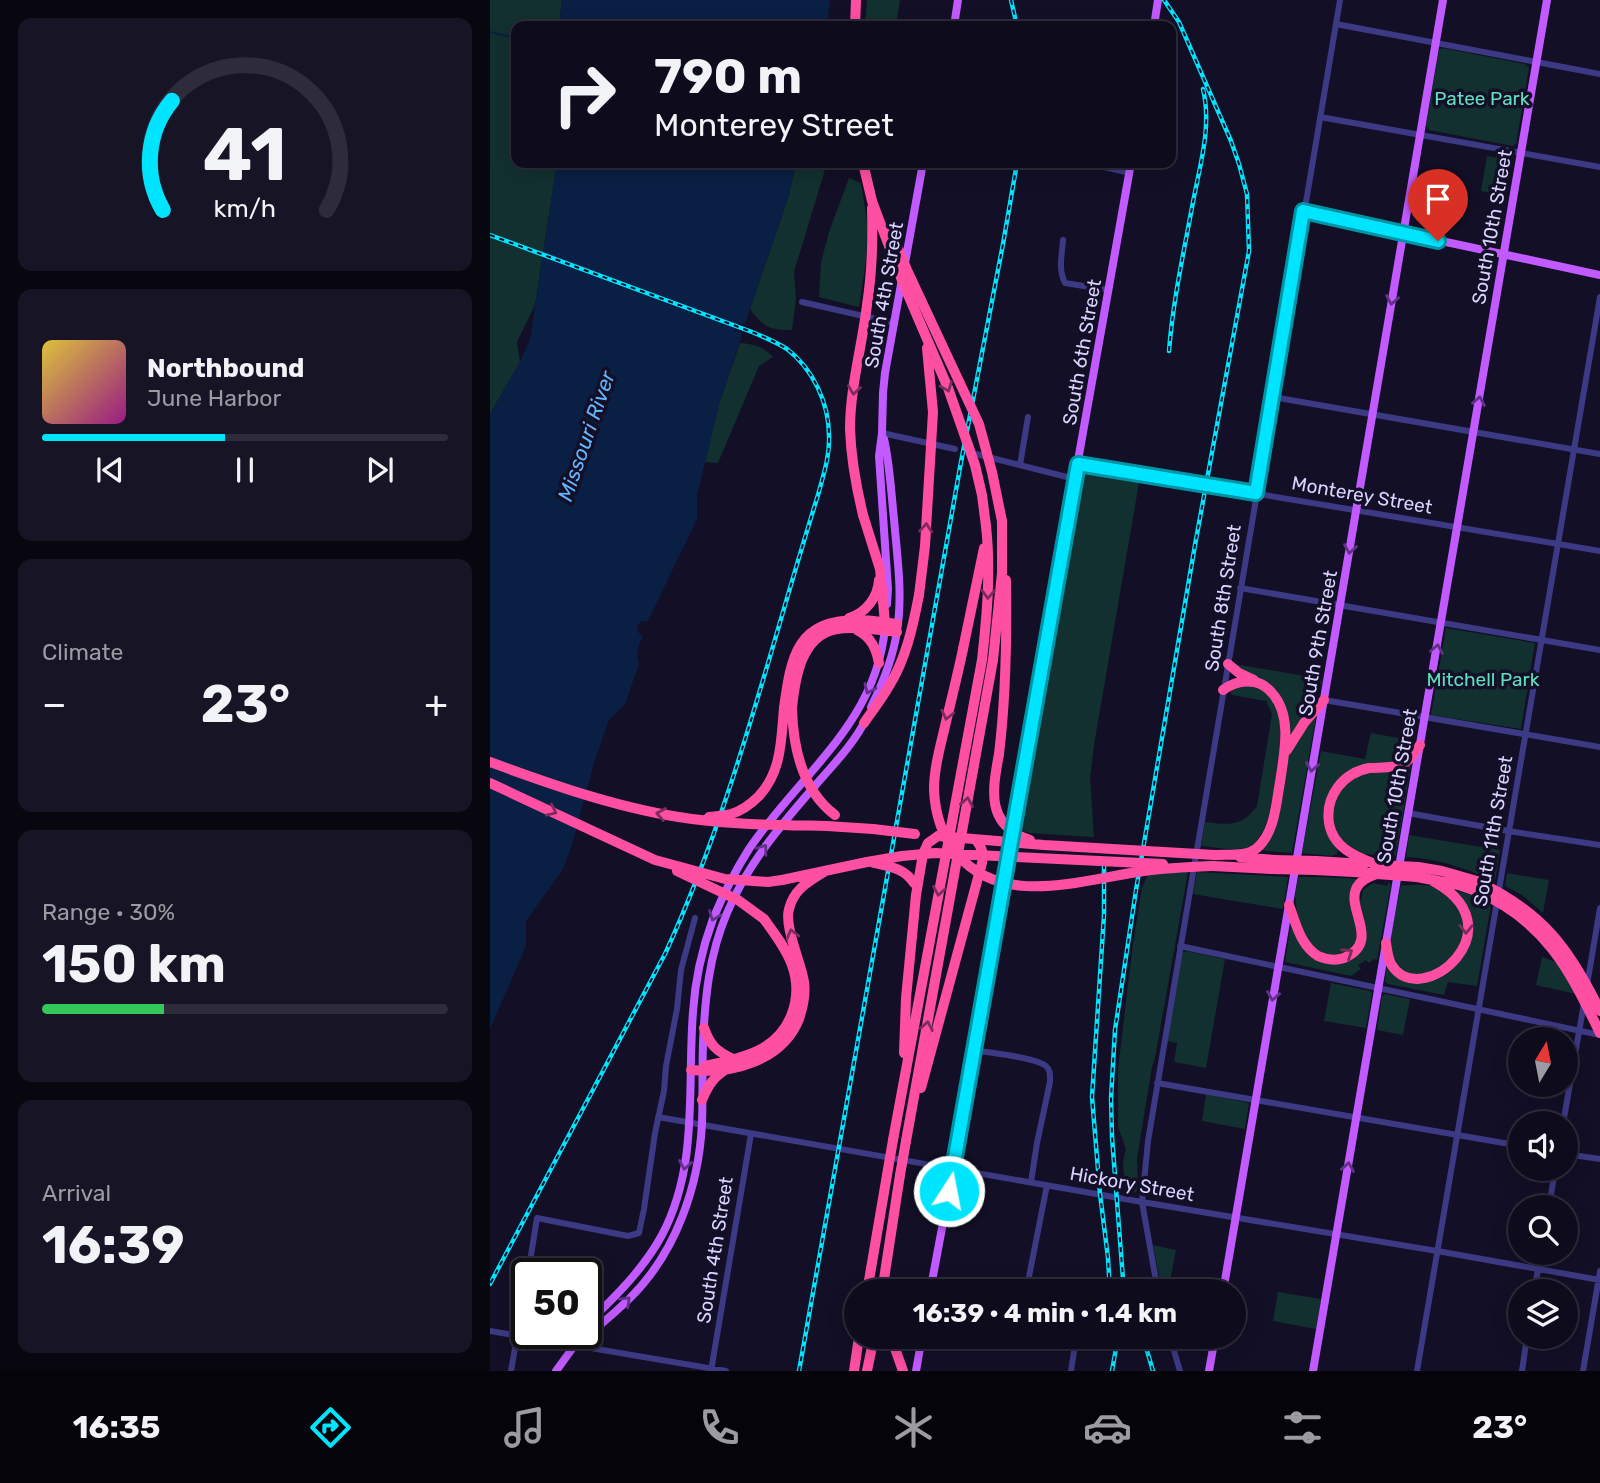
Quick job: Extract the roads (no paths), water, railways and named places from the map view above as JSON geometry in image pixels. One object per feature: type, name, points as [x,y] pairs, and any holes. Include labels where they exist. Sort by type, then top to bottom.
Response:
[{"type":"highway","points":[[854,21],[856,0]]},
{"type":"highway","points":[[865,168],[872,201],[948,388],[975,465],[989,550],[987,616],[982,660],[869,1279]]},
{"type":"highway","points":[[866,168],[920,299],[979,424],[992,472],[1002,521],[1006,571],[1003,722],[995,775],[995,807],[999,819],[1015,835],[1044,845]]},
{"type":"highway","points":[[872,201],[872,267],[850,428],[852,468],[880,569],[885,627]]},
{"type":"highway","points":[[864,723],[891,684],[900,665],[919,595],[925,547],[933,412],[920,299]]},
{"type":"highway","points":[[885,1279],[900,1175],[993,660],[1002,573],[1002,521]]},
{"type":"highway","points":[[986,526],[978,581],[940,745],[934,791],[936,808],[950,845],[970,867],[985,876],[1007,883],[1034,887],[1051,886],[1214,861],[1253,851],[1262,842],[1273,818],[1283,761],[1283,715],[1272,693],[1228,664]]},
{"type":"highway","points":[[870,829],[835,815],[822,804],[807,783],[788,708],[791,667],[802,640],[821,626],[856,616],[866,608],[878,586],[880,569]]},
{"type":"highway","points":[[837,621],[859,620],[885,627]]},
{"type":"highway","points":[[850,628],[861,631],[871,641],[879,663]]},
{"type":"highway","points":[[692,819],[732,814],[764,790],[777,766],[794,684],[809,646],[821,635],[834,629],[897,628]]},
{"type":"highway","points":[[1223,690],[1237,682],[1258,682]]},
{"type":"highway","points":[[1283,761],[1297,733],[1324,700]]},
{"type":"highway","points":[[1377,867],[1340,846],[1329,823],[1331,799],[1350,775],[1369,768],[1403,764],[1420,745]]},
{"type":"highway","points":[[490,762],[559,787],[652,813],[692,819],[870,829],[1214,861]]},
{"type":"highway","points":[[490,783],[738,900],[764,919],[783,946],[792,965],[796,984],[793,1012],[785,1029],[760,1050],[702,1069]]},
{"type":"highway","points":[[901,1099],[916,882],[928,843],[938,836]]},
{"type":"highway","points":[[912,1111],[924,1081],[984,855],[976,840]]},
{"type":"highway","points":[[655,860],[725,879],[768,882],[923,854],[1214,861],[1377,867],[1451,873],[1476,886],[1507,908],[1545,940],[1565,965],[1600,1034]]},
{"type":"highway","points":[[867,862],[895,867],[916,882]]},
{"type":"highway","points":[[1289,905],[1307,947],[1327,960],[1348,956],[1357,948],[1361,938],[1362,927],[1354,899],[1356,889],[1377,867]]},
{"type":"highway","points":[[691,1070],[727,1069],[757,1061],[785,1042],[795,1027],[805,996],[788,913],[793,896],[798,890],[824,872]]},
{"type":"highway","points":[[1386,943],[1393,967],[1408,977],[1422,978],[1437,974],[1450,966],[1460,954],[1468,933],[1464,912],[1450,891],[1417,872]]},
{"type":"highway","points":[[1429,879],[1495,890],[1518,904],[1560,942],[1586,981],[1600,1011]]},
{"type":"highway","points":[[704,1028],[714,1048],[734,1059]]},
{"type":"highway","points":[[702,1100],[710,1083],[727,1069]]},
{"type":"highway","points":[[853,1371],[857,1349]]},
{"type":"highway","points":[[867,1371],[872,1349]]},
{"type":"highway","points":[[895,1349],[903,1371]]},
{"type":"main road","points":[[955,21],[958,0]]},
{"type":"main road","points":[[1155,21],[1158,0]]},
{"type":"main road","name":"South 9th Street","points":[[1225,1279],[1443,0]]},
{"type":"main road","name":"South 10th Street","points":[[1313,1371],[1547,0]]},
{"type":"main road","name":"South 4th Street","points":[[882,433],[883,393],[922,168]]},
{"type":"main road","name":"South 6th Street","points":[[932,1279],[1131,168]]},
{"type":"main road","points":[[1404,233],[1600,275]]},
{"type":"main road","points":[[602,1309],[633,1278],[662,1235],[681,1188],[686,1165],[696,980],[719,904],[750,848],[855,716],[879,663],[888,589],[879,456],[882,433]]},
{"type":"main road","points":[[602,1324],[633,1296],[650,1275],[677,1229],[688,1201],[696,1170],[702,1125],[707,987],[711,962],[726,915],[754,862],[770,839],[842,754],[864,723],[890,660],[897,628],[899,586],[888,456],[882,433]]},
{"type":"main road","points":[[556,1371],[573,1349]]},
{"type":"main road","points":[[916,1371],[920,1349]]},
{"type":"main road","points":[[1209,1371],[1213,1349]]},
{"type":"street","name":"South 8th Street","points":[[1156,1279],[1142,1202],[1148,1141],[1340,0]]},
{"type":"street","points":[[1336,24],[1600,74]]},
{"type":"street","points":[[1320,117],[1600,167]]},
{"type":"street","points":[[1108,168],[1130,173]]},
{"type":"street","points":[[1303,211],[1404,233]]},
{"type":"street","points":[[1063,240],[1060,262],[1065,283],[1109,290]]},
{"type":"street","name":"South 11th Street","points":[[1417,1371],[1600,296]]},
{"type":"street","points":[[802,302],[894,323]]},
{"type":"street","points":[[1273,397],[1600,454]]},
{"type":"street","points":[[1020,465],[1028,417]]},
{"type":"street","points":[[882,433],[955,449]]},
{"type":"street","points":[[976,454],[1075,479]]},
{"type":"street","name":"Monterey Street","points":[[1078,464],[1600,551]]},
{"type":"street","points":[[1240,588],[1600,650]]},
{"type":"street","points":[[1324,700],[1600,747]]},
{"type":"street","points":[[1408,813],[1600,845]]},
{"type":"street","points":[[1565,1111],[1600,908]]},
{"type":"street","points":[[531,1258],[537,1218],[628,1236],[639,1233],[664,1091],[681,970],[695,918]]},
{"type":"street","points":[[1180,946],[1600,1034]]},
{"type":"street","points":[[974,1050],[1040,1063],[1051,1072],[1031,1182]]},
{"type":"street","points":[[1157,1083],[1508,1144]]},
{"type":"street","name":"Hickory Street","points":[[658,1117],[1599,1280]]},
{"type":"street","name":"South 4th Street","points":[[711,1370],[751,1134]]},
{"type":"street","points":[[1578,1156],[1600,1159]]},
{"type":"street","points":[[1029,1279],[1047,1185]]},
{"type":"street","points":[[1536,1279],[1539,1265]]},
{"type":"street","points":[[1583,1371],[1600,1270]]},
{"type":"street","points":[[490,1331],[511,1335]]},
{"type":"street","points":[[511,1371],[515,1349]]},
{"type":"street","points":[[592,1349],[726,1371]]},
{"type":"street","points":[[1071,1371],[1074,1349]]},
{"type":"street","points":[[1174,1349],[1180,1371]]},
{"type":"street","points":[[1522,1371],[1525,1349]]},
{"type":"water","points":[[562,0],[830,0],[828,21],[560,21]]},
{"type":"water","name":"Missouri River","points":[[556,168],[795,168],[789,195],[745,324],[738,322],[735,331],[741,332],[741,338],[719,404],[697,496],[697,519],[648,621],[642,621],[637,626],[643,637],[638,650],[639,664],[625,704],[609,720],[563,869],[526,921],[526,946],[490,1029],[490,414],[530,339]]},
{"type":"waterway","points":[[490,32],[511,37]]},
{"type":"railway","points":[[1011,0],[1016,21]]},
{"type":"railway","points":[[1123,1279],[1112,1137],[1115,1030],[1195,545],[1249,251],[1247,194],[1239,164],[1179,22],[1164,0]]},
{"type":"railway","points":[[1169,351],[1179,276],[1204,146],[1206,117],[1203,89]]},
{"type":"railway","points":[[799,1371],[1016,168]]},
{"type":"railway","points":[[490,235],[752,332],[787,349],[805,366],[823,399],[829,443],[818,495],[749,727],[731,785],[689,898],[665,954],[490,1284]]},
{"type":"railway","points":[[1104,864],[1104,915],[1092,1097],[1109,1279]]},
{"type":"railway","points":[[1112,1371],[1116,1349]]},
{"type":"railway","points":[[1147,1349],[1153,1371]]},
{"type":"park label","name":"Patee Park","points":[[1482,98]]},
{"type":"park label","name":"Mitchell Park","points":[[1483,679]]}]
